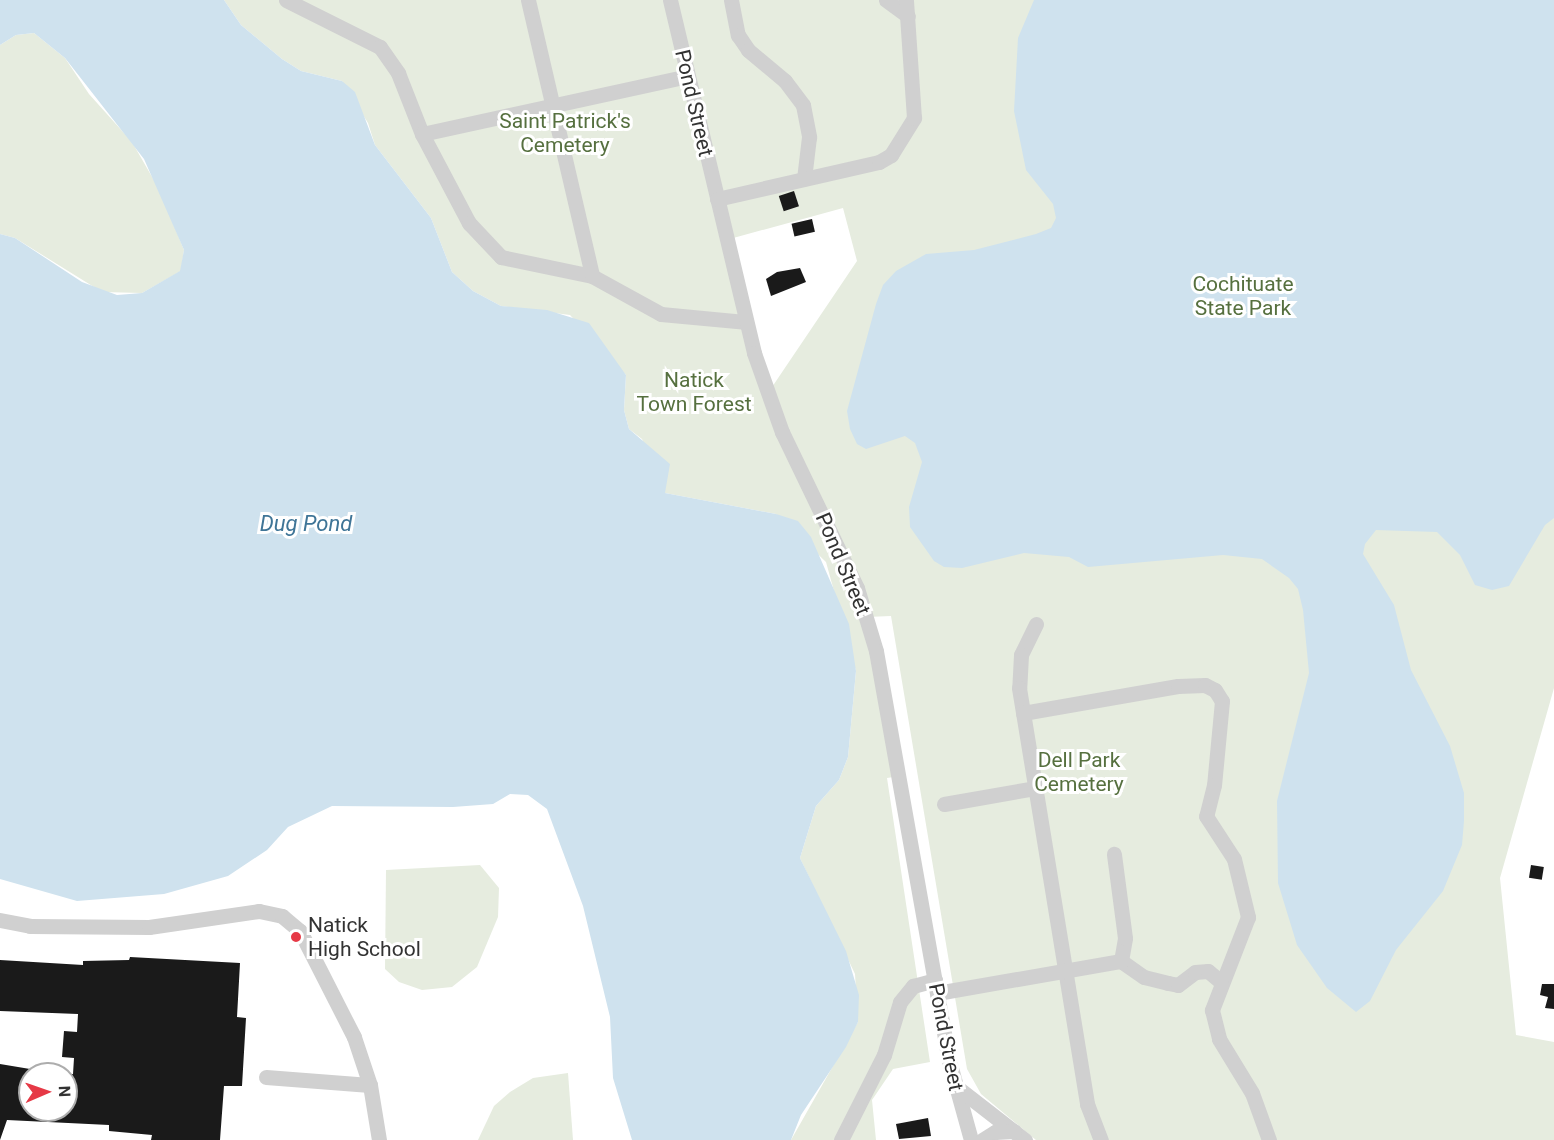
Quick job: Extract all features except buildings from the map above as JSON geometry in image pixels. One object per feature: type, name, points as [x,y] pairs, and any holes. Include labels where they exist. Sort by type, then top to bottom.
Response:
[{"type":"street","points":[[286,0],[380,47],[398,73],[422,134],[469,223],[487,247],[518,264],[592,276],[649,310],[745,322]]},
{"type":"street","points":[[528,0],[592,276]]},
{"type":"street","name":"Pond Street","points":[[670,0],[745,322],[782,432],[857,588],[876,651],[954,1085],[971,1140]]},
{"type":"street","points":[[731,0],[738,35],[748,50],[790,86],[803,105],[809,137],[804,179]]},
{"type":"street","points":[[886,0],[908,16]]},
{"type":"street","points":[[717,199],[879,162],[909,132],[915,106],[906,0]]},
{"type":"street","points":[[422,134],[687,76]]},
{"type":"street","points":[[1036,624],[1017,673],[1087,1104],[1101,1140]]},
{"type":"street","points":[[1023,713],[1178,686],[1215,690],[1223,715],[1206,816],[1234,859],[1248,917],[1212,1010],[1214,1025],[1252,1093],[1269,1140]]},
{"type":"street","points":[[944,804],[1035,788]]},
{"type":"street","points":[[1114,854],[1125,938],[1121,961]]},
{"type":"street","points":[[0,920],[30,926],[149,927],[259,911],[282,916],[300,931],[354,1037],[370,1085],[379,1140]]},
{"type":"street","points":[[841,1140],[884,1055],[900,1002],[913,986],[936,987],[1066,973],[1121,961],[1144,977],[1168,983],[1178,985],[1195,972],[1208,971],[1221,982]]},
{"type":"street","points":[[266,1077],[370,1085]]},
{"type":"street","points":[[954,1085],[1019,1135]]},
{"type":"street","points":[[982,1140],[995,1132],[1019,1135]]},
{"type":"green space","points":[[224,0],[1554,0],[1554,688],[1500,878],[1516,1035],[1554,1042],[1554,1140],[1036,1140],[981,1094],[967,1069],[891,616],[867,617],[900,776],[887,778],[930,1062],[893,1069],[872,1100],[876,1140],[791,1140],[858,1022],[855,974],[800,858],[816,806],[839,780],[848,757],[856,671],[826,562],[776,514],[665,493],[642,439],[629,429],[624,410],[626,375],[570,315],[501,306],[473,291],[452,272],[431,218],[375,145],[368,123],[342,81],[301,71],[282,59],[241,25]],"holes":[[[843,208],[857,261],[768,393],[726,240]]]},
{"type":"green space","points":[[34,33],[65,58],[89,94],[132,142],[159,189],[184,250],[181,271],[142,293],[102,292],[15,238],[0,234],[0,45],[16,35]]},
{"type":"green space","points":[[480,865],[499,888],[498,917],[477,967],[452,987],[422,990],[399,982],[385,969],[386,870]]},
{"type":"green space","points":[[568,1073],[573,1140],[478,1140],[494,1106],[510,1092],[533,1078]]},
{"type":"water","name":"Dug Pond","points":[[0,0],[224,0],[241,25],[282,59],[301,71],[342,81],[355,92],[375,145],[431,218],[452,272],[473,291],[501,306],[547,310],[589,323],[626,375],[624,410],[629,429],[670,464],[665,493],[776,514],[798,521],[811,537],[849,624],[856,671],[848,757],[839,780],[816,806],[800,858],[846,951],[859,995],[858,1022],[846,1047],[801,1115],[791,1140],[632,1140],[613,1078],[610,1017],[583,906],[547,809],[528,795],[510,794],[493,804],[453,807],[332,806],[288,827],[267,850],[228,876],[164,894],[77,901],[0,879],[0,234],[15,238],[82,282],[117,295],[142,293],[180,271],[184,250],[144,159],[65,58],[34,33],[16,35],[0,45]]},
{"type":"water","name":"Cochituate State Park","points":[[1034,0],[1554,0],[1554,518],[1545,525],[1509,586],[1492,590],[1475,585],[1460,555],[1437,532],[1376,530],[1365,544],[1363,554],[1394,605],[1411,670],[1450,746],[1464,793],[1464,821],[1462,845],[1443,891],[1396,950],[1370,1001],[1356,1012],[1327,988],[1297,945],[1278,883],[1277,801],[1309,673],[1303,610],[1298,589],[1289,578],[1262,559],[1223,555],[1088,567],[1069,557],[1024,553],[962,568],[944,567],[934,561],[910,527],[909,507],[922,462],[915,443],[905,436],[866,449],[857,444],[850,429],[847,411],[876,304],[883,285],[896,271],[926,254],[974,250],[1036,234],[1051,228],[1056,218],[1053,204],[1026,170],[1014,111],[1018,38]]},
{"type":"place","name":"Natick High School","points":[[296,937]]},
{"type":"park label","name":"Saint Patrick's Cemetery","points":[[565,133]]},
{"type":"park label","name":"Natick Town Forest","points":[[694,392]]},
{"type":"park label","name":"Dell Park Cemetery","points":[[1079,772]]}]
